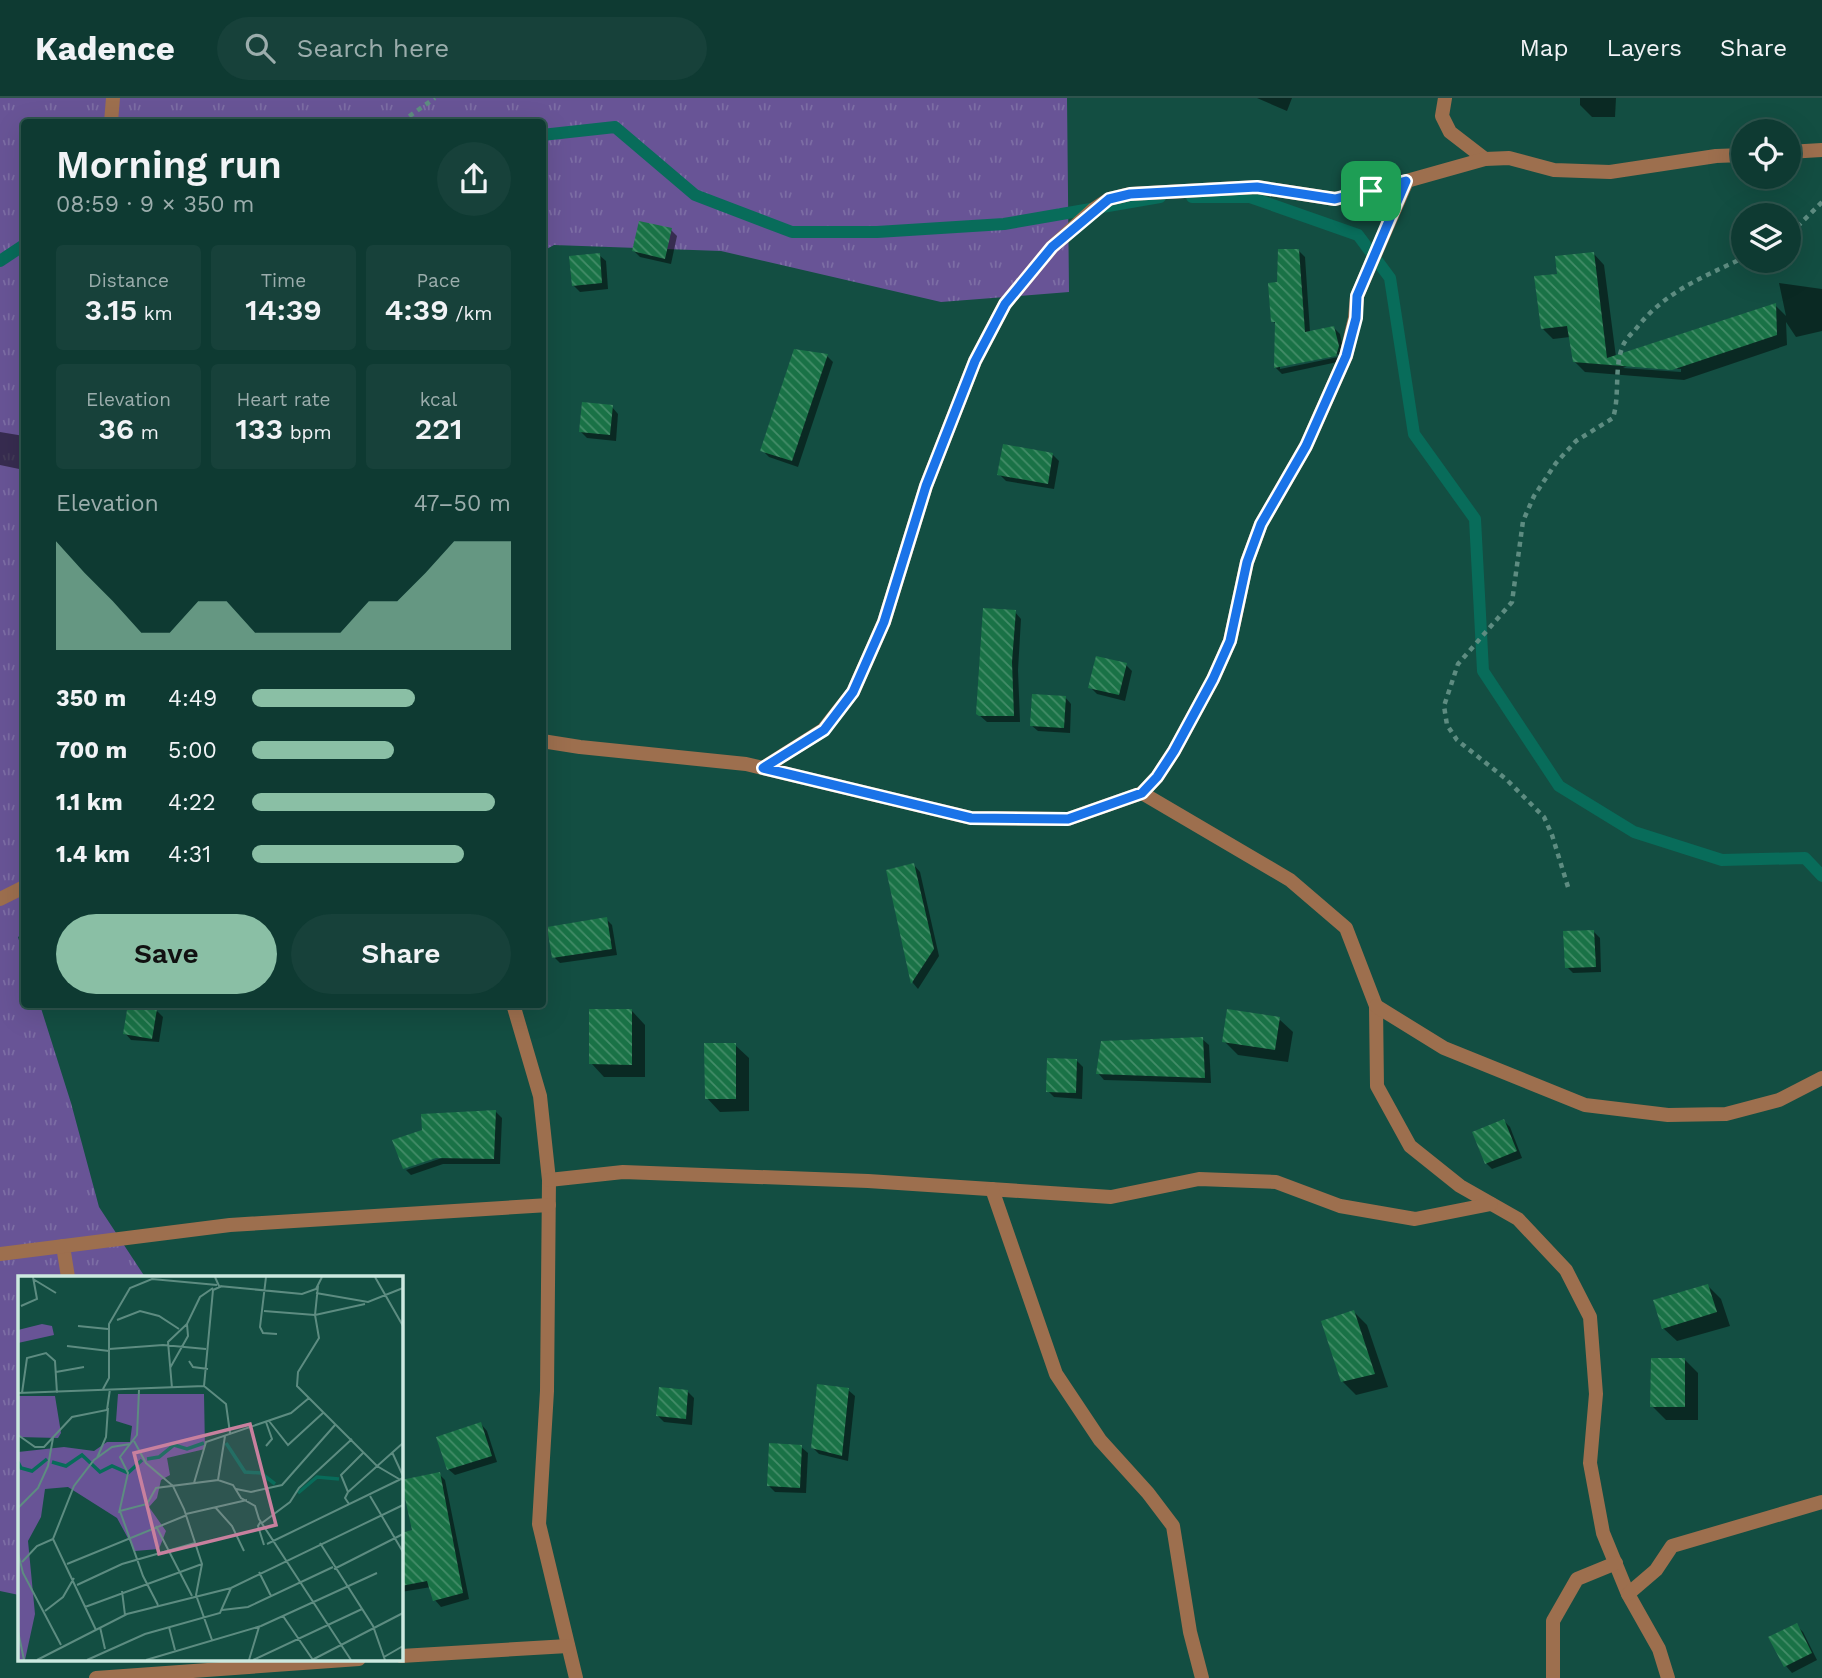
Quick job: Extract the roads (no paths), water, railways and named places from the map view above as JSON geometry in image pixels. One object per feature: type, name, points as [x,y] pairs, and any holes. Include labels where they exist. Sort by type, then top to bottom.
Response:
[{"type":"street","points":[[111,119],[113,98]]},
{"type":"street","points":[[1445,98],[1442,116],[1450,132],[1485,159]]},
{"type":"street","points":[[1801,151],[1822,150]]},
{"type":"street","points":[[763,768],[824,730],[853,692],[884,622],[926,486],[975,361],[1005,304],[1052,247],[1109,199],[1130,194],[1257,187],[1335,199],[1485,159],[1509,158],[1554,170],[1610,172],[1731,155]]},
{"type":"street","points":[[546,742],[763,768],[971,818],[1068,819],[1142,793],[1157,777],[1174,751],[1230,641],[1247,562],[1261,524],[1306,446],[1346,356],[1356,318],[1357,296],[1406,181]]},
{"type":"street","points":[[1142,793],[1290,880],[1346,929],[1376,1006],[1377,1086],[1410,1146],[1460,1186],[1518,1219],[1566,1270],[1590,1317],[1596,1394],[1590,1462],[1603,1533],[1628,1594],[1659,1649],[1668,1678]]},
{"type":"street","points":[[0,899],[21,888]]},
{"type":"street","points":[[1376,1006],[1444,1048],[1586,1105],[1668,1115],[1726,1114],[1779,1100],[1822,1078]]},
{"type":"street","points":[[514,1008],[540,1096],[549,1180],[547,1391],[539,1524],[576,1678]]},
{"type":"street","points":[[549,1180],[623,1172],[868,1181],[1111,1197],[1199,1179],[1276,1182],[1340,1206],[1415,1219],[1491,1204]]},
{"type":"street","points":[[992,1189],[1056,1374],[1101,1440],[1148,1493],[1172,1526],[1190,1632],[1202,1678]]},
{"type":"street","points":[[0,1254],[230,1225],[549,1205]]},
{"type":"street","points":[[63,1246],[68,1276]]},
{"type":"street","points":[[1628,1594],[1656,1570],[1672,1546],[1822,1502]]},
{"type":"street","points":[[1553,1678],[1553,1621],[1577,1579],[1616,1563]]},
{"type":"street","points":[[402,1656],[568,1646]]},
{"type":"street","points":[[96,1678],[166,1676],[348,1660]]},
{"type":"waterway","points":[[546,135],[615,127],[695,195],[792,232],[877,232],[1004,224],[1160,197]]},
{"type":"waterway","points":[[1192,197],[1250,197],[1358,235],[1390,278],[1414,434],[1475,519],[1483,671],[1559,786],[1634,832],[1722,860],[1805,858],[1822,876]]},
{"type":"waterway","points":[[0,261],[21,247]]}]
